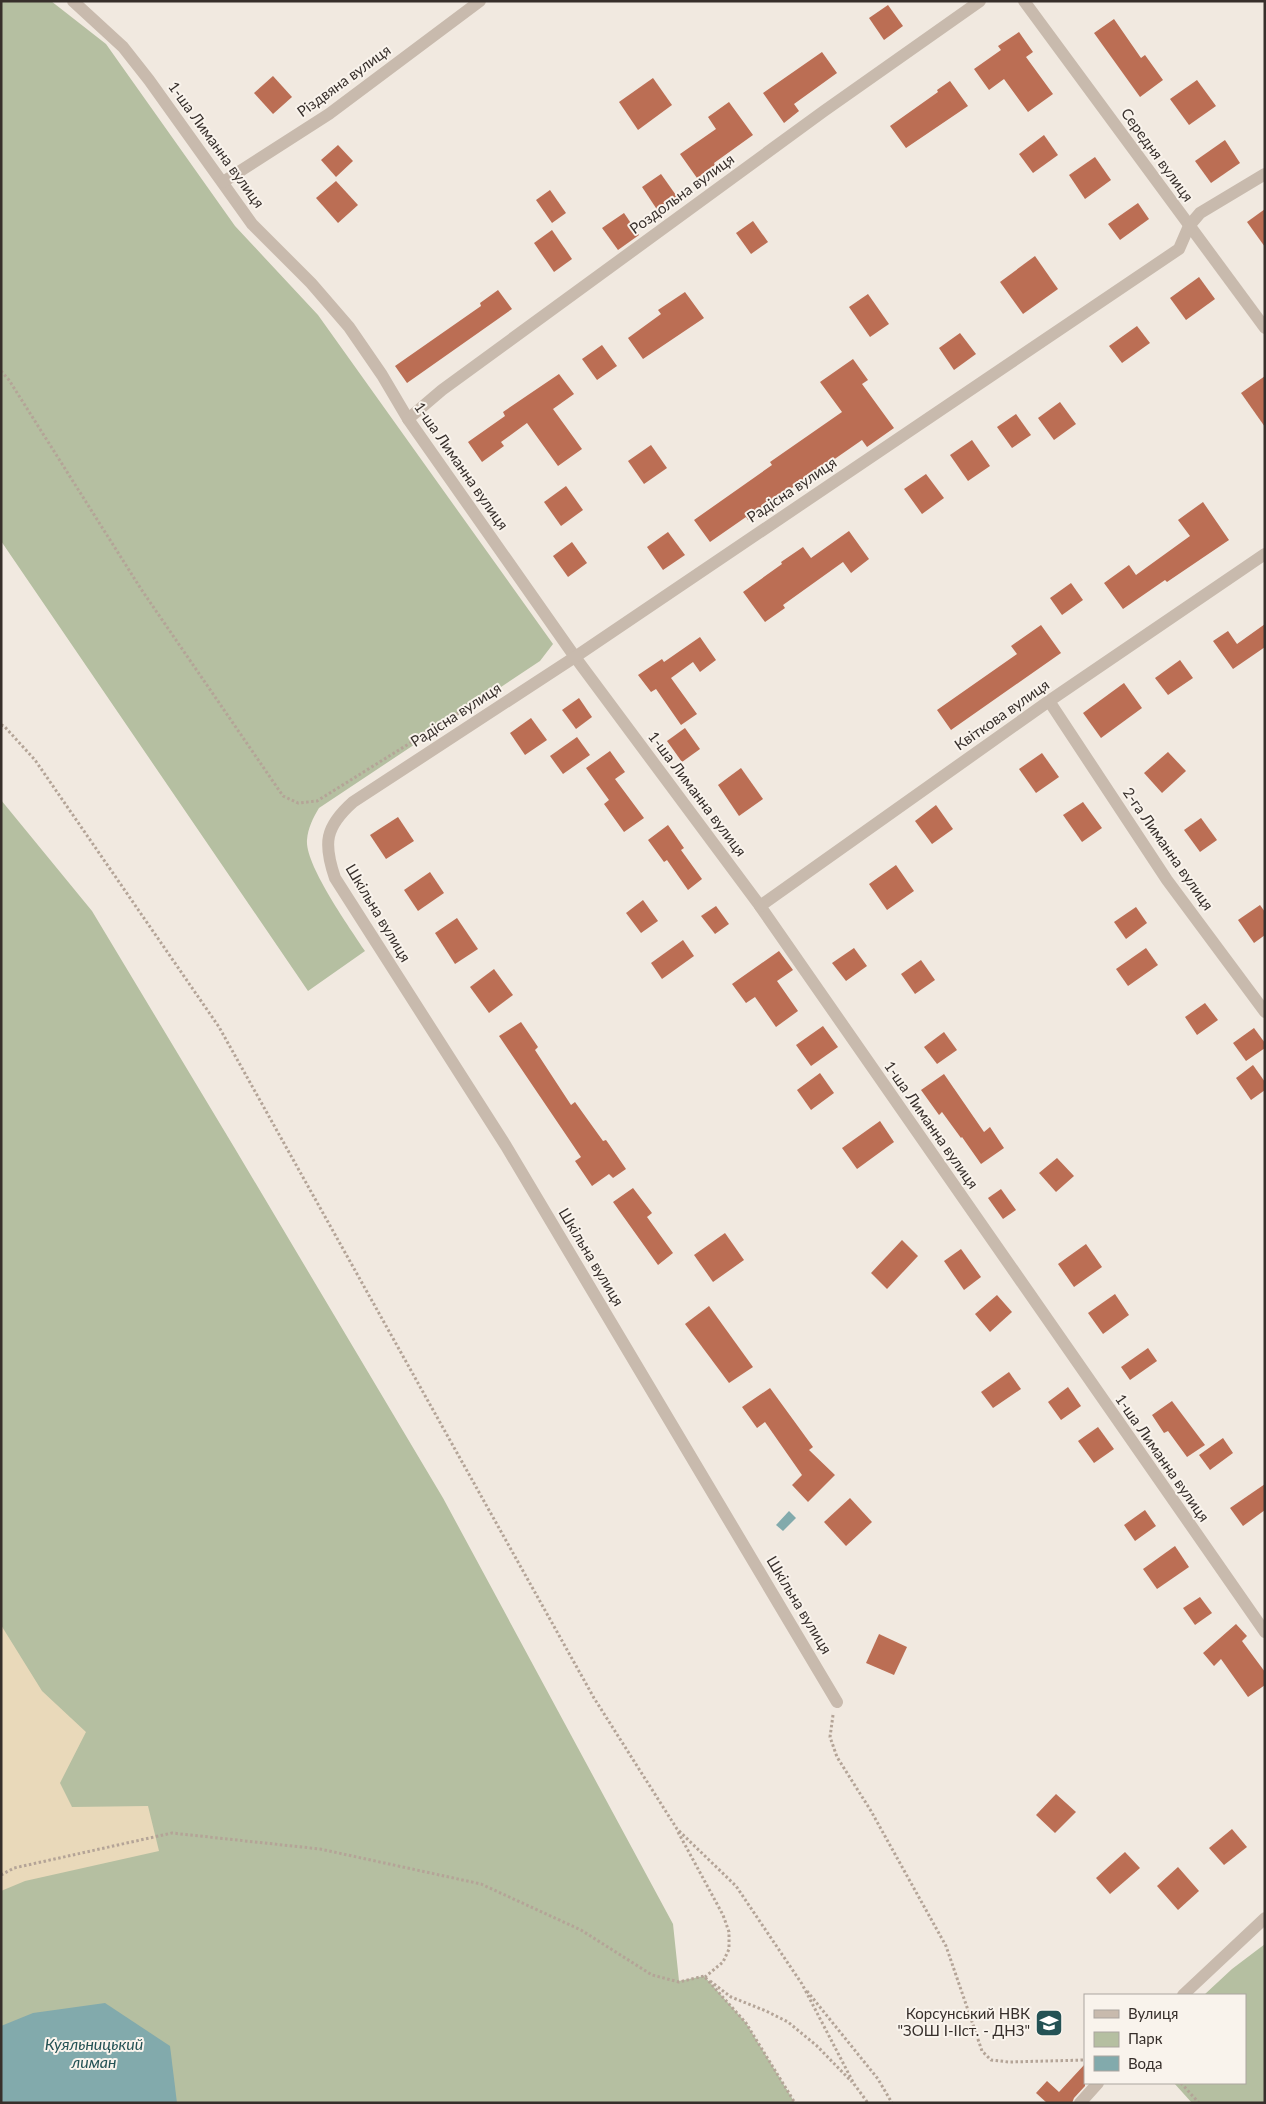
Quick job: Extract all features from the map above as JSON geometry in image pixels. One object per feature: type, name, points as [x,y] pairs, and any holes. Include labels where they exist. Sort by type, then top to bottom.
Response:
[{"type":"street","name":"1-ша Лиманна вулиця","points":[[73,1],[123,47],[252,224],[311,283],[349,327],[382,374],[408,418],[575,657],[760,906],[1265,1632]]},
{"type":"street","name":"Різдвяна вулиця","points":[[223,182],[329,114],[480,1]]},
{"type":"street","name":"Роздольна вулиця","points":[[408,418],[442,390],[824,111],[980,1]]},
{"type":"street","name":"Середня вулиця","points":[[1024,1],[1265,328]]},
{"type":"street","name":"Радісна вулиця","points":[[330,827],[339,815],[353,802],[575,657],[1179,249],[1190,226],[1200,214],[1265,174]]},
{"type":"street","name":"Квіткова вулиця","points":[[760,906],[1049,701],[1265,554]]},
{"type":"street","name":"2-га Лиманна вулиця","points":[[1049,701],[1167,880],[1265,1012]]},
{"type":"street","name":"Шкільна вулиця","points":[[330,827],[328,847],[330,863],[335,878],[506,1146],[837,1702]]},
{"type":"street","points":[[1185,1994],[1265,1918]]},
{"type":"street","points":[[1080,2103],[1097,2084]]},
{"type":"path","points":[[1,371],[9,380],[141,589],[283,796],[298,803],[318,801],[496,689]]},
{"type":"path","points":[[1,1875],[14,1868],[172,1833],[320,1849],[481,1884],[580,1930],[652,1975],[679,1982],[704,1976],[723,1962],[729,1949],[729,1932],[723,1915],[677,1829],[594,1698],[219,1027],[35,760],[2,724]]},
{"type":"path","points":[[837,1702],[831,1723],[830,1737],[837,1757],[870,1811],[946,1946],[982,2051],[991,2060],[1000,2061],[1084,2060]]},
{"type":"path","points":[[677,1829],[736,1886],[802,1984],[878,2079],[892,2103]]},
{"type":"path","points":[[704,1976],[731,1997],[788,2022],[817,2046],[854,2084],[868,2103]]},
{"type":"path","points":[[704,1976],[746,2023],[795,2103]]},
{"type":"path","points":[[802,1984],[854,2084]]},
{"type":"path","points":[[1182,2084],[1199,2103]]},
{"type":"green space","points":[[1,1],[51,1],[106,44],[235,226],[318,315],[553,644],[540,661],[319,808],[308,831],[308,851],[313,865],[330,896],[365,951],[308,991],[1,541]]},
{"type":"green space","points":[[1,800],[92,911],[443,1498],[673,1924],[679,1981],[704,1976],[746,2023],[795,2103],[1,2103]]},
{"type":"green space","points":[[1265,1944],[1265,2103],[1192,2103],[1175,2084],[1246,2084],[1246,1994],[1205,1994],[1232,1969]]},
{"type":"sand","points":[[1,1625],[42,1691],[86,1732],[60,1783],[72,1807],[148,1806],[159,1851],[25,1881],[1,1891]]},
{"type":"water","points":[[789,1511],[796,1518],[783,1531],[776,1525]]},
{"type":"water","name":"Куяльницький лиман","points":[[105,2003],[170,2046],[177,2103],[1,2103],[1,2026],[33,2013]]},
{"type":"building","points":[[888,5],[903,26],[884,40],[869,18]]},
{"type":"building","points":[[1114,19],[1141,58],[1145,55],[1163,80],[1140,97],[1094,33]]},
{"type":"building","points":[[1019,32],[1033,52],[1026,57],[1053,94],[1028,112],[1004,79],[989,90],[974,69],[1001,50],[998,46]]},
{"type":"building","points":[[822,52],[837,73],[794,104],[799,111],[784,123],[763,93]]},
{"type":"building","points":[[273,76],[292,97],[273,114],[254,93]]},
{"type":"building","points":[[653,78],[672,105],[638,130],[619,102]]},
{"type":"building","points":[[1197,80],[1216,106],[1189,125],[1170,99]]},
{"type":"building","points":[[950,81],[968,106],[906,148],[890,126],[938,92],[937,90]]},
{"type":"building","points":[[729,102],[753,135],[714,163],[715,165],[697,178],[680,154],[716,129],[708,117]]},
{"type":"building","points":[[1044,135],[1058,155],[1033,173],[1019,154]]},
{"type":"building","points":[[1225,140],[1240,163],[1211,183],[1195,161]]},
{"type":"building","points":[[338,145],[353,161],[336,177],[321,160]]},
{"type":"building","points":[[1095,157],[1111,180],[1085,199],[1069,175]]},
{"type":"building","points":[[661,174],[678,198],[658,211],[642,187]]},
{"type":"building","points":[[336,181],[358,205],[338,223],[316,198]]},
{"type":"building","points":[[550,190],[566,213],[552,223],[536,200]]},
{"type":"building","points":[[1138,203],[1149,219],[1120,240],[1108,224]]},
{"type":"building","points":[[1265,209],[1265,247],[1247,222]]},
{"type":"building","points":[[624,213],[639,235],[618,250],[602,228]]},
{"type":"building","points":[[753,221],[768,242],[751,254],[736,233]]},
{"type":"building","points":[[552,230],[572,259],[554,272],[534,243]]},
{"type":"building","points":[[1035,256],[1058,289],[1023,314],[1000,282]]},
{"type":"building","points":[[1199,277],[1215,299],[1186,320],[1170,298]]},
{"type":"building","points":[[498,290],[512,309],[407,383],[395,366],[481,306],[480,303]]},
{"type":"building","points":[[685,292],[704,318],[643,359],[628,338],[661,314],[658,310]]},
{"type":"building","points":[[868,294],[889,324],[870,337],[849,307]]},
{"type":"building","points":[[1137,326],[1150,343],[1122,363],[1109,346]]},
{"type":"building","points":[[960,333],[976,354],[954,370],[939,348]]},
{"type":"building","points":[[602,345],[617,366],[597,380],[582,359]]},
{"type":"building","points":[[853,359],[868,380],[862,384],[894,428],[867,447],[862,440],[825,464],[748,520],[746,517],[710,542],[694,520],[772,465],[770,462],[842,412],[820,382]]},
{"type":"building","points":[[559,374],[574,394],[553,409],[582,449],[558,466],[527,423],[501,442],[504,446],[482,462],[468,442],[505,416],[503,412]]},
{"type":"building","points":[[1265,376],[1265,427],[1241,393]]},
{"type":"building","points":[[1060,402],[1076,424],[1054,440],[1038,418]]},
{"type":"building","points":[[1016,414],[1031,435],[1012,448],[997,427]]},
{"type":"building","points":[[972,440],[990,466],[968,481],[950,455]]},
{"type":"building","points":[[651,445],[667,468],[644,484],[628,461]]},
{"type":"building","points":[[926,474],[944,498],[922,514],[904,489]]},
{"type":"building","points":[[566,486],[583,510],[561,526],[544,502]]},
{"type":"building","points":[[1203,502],[1229,540],[1123,609],[1104,583],[1129,565],[1136,575],[1190,536],[1178,520]]},
{"type":"building","points":[[849,531],[869,559],[851,573],[843,562],[783,605],[785,608],[765,622],[743,592],[803,547],[811,558]]},
{"type":"building","points":[[668,532],[685,555],[663,570],[647,547]]},
{"type":"building","points":[[572,542],[587,563],[568,577],[553,556]]},
{"type":"building","points":[[1071,583],[1083,600],[1062,615],[1050,598]]},
{"type":"building","points":[[1265,624],[1265,647],[1233,669],[1213,641],[1228,631],[1237,644]]},
{"type":"building","points":[[1041,625],[1061,653],[951,730],[937,710],[1017,654],[1011,646]]},
{"type":"building","points":[[700,637],[716,660],[700,672],[693,662],[671,678],[697,714],[681,725],[656,689],[651,692],[638,675],[662,659],[664,662]]},
{"type":"building","points":[[1180,660],[1193,678],[1168,695],[1155,678]]},
{"type":"building","points":[[1124,683],[1142,708],[1101,738],[1083,713]]},
{"type":"building","points":[[579,698],[592,717],[576,729],[562,710]]},
{"type":"building","points":[[531,718],[547,740],[525,755],[510,733]]},
{"type":"building","points":[[685,728],[700,749],[682,762],[667,741]]},
{"type":"building","points":[[577,737],[590,755],[563,774],[550,756]]},
{"type":"building","points":[[610,751],[625,772],[615,779],[644,818],[624,832],[604,804],[609,800],[586,768]]},
{"type":"building","points":[[1168,752],[1186,771],[1162,793],[1144,773]]},
{"type":"building","points":[[1042,753],[1059,777],[1036,793],[1019,769]]},
{"type":"building","points":[[741,768],[763,799],[739,816],[718,785]]},
{"type":"building","points":[[1083,802],[1102,828],[1082,842],[1063,815]]},
{"type":"building","points":[[936,805],[953,829],[932,844],[915,821]]},
{"type":"building","points":[[398,817],[414,841],[386,859],[370,835]]},
{"type":"building","points":[[1201,818],[1217,840],[1200,852],[1184,830]]},
{"type":"building","points":[[668,825],[684,848],[681,850],[702,879],[688,890],[667,860],[664,862],[648,840]]},
{"type":"building","points":[[896,865],[914,891],[887,910],[869,884]]},
{"type":"building","points":[[430,872],[444,893],[418,911],[404,890]]},
{"type":"building","points":[[643,900],[658,921],[641,933],[626,913]]},
{"type":"building","points":[[1260,905],[1265,912],[1265,935],[1254,943],[1238,920]]},
{"type":"building","points":[[716,906],[729,924],[715,934],[701,916]]},
{"type":"building","points":[[1136,907],[1147,923],[1126,939],[1114,922]]},
{"type":"building","points":[[457,918],[478,949],[455,964],[435,933]]},
{"type":"building","points":[[683,940],[694,956],[662,979],[651,963]]},
{"type":"building","points":[[854,948],[867,966],[846,981],[832,963]]},
{"type":"building","points":[[1146,948],[1158,965],[1128,986],[1116,969]]},
{"type":"building","points":[[779,951],[793,970],[777,981],[798,1011],[776,1027],[755,997],[746,1003],[732,984]]},
{"type":"building","points":[[921,960],[935,980],[915,994],[901,974]]},
{"type":"building","points":[[494,969],[513,995],[489,1013],[470,987]]},
{"type":"building","points":[[1205,1003],[1218,1020],[1197,1035],[1185,1017]]},
{"type":"building","points":[[521,1022],[538,1047],[535,1050],[571,1105],[575,1102],[603,1141],[606,1140],[626,1169],[613,1178],[609,1174],[592,1186],[575,1161],[581,1157],[499,1036]]},
{"type":"building","points":[[823,1026],[838,1047],[811,1066],[796,1045]]},
{"type":"building","points":[[1254,1028],[1265,1043],[1265,1048],[1246,1061],[1233,1043]]},
{"type":"building","points":[[944,1032],[957,1050],[937,1064],[924,1047]]},
{"type":"building","points":[[1253,1065],[1265,1082],[1265,1090],[1251,1100],[1236,1078]]},
{"type":"building","points":[[820,1073],[834,1093],[811,1110],[797,1090]]},
{"type":"building","points":[[944,1074],[984,1132],[990,1127],[1004,1148],[981,1164],[942,1112],[939,1115],[921,1090]]},
{"type":"building","points":[[880,1121],[894,1142],[857,1169],[842,1148]]},
{"type":"building","points":[[1057,1158],[1074,1176],[1056,1192],[1039,1173]]},
{"type":"building","points":[[633,1188],[652,1213],[647,1217],[673,1253],[658,1265],[613,1202]]},
{"type":"building","points":[[1001,1189],[1016,1210],[1003,1219],[988,1198]]},
{"type":"building","points":[[725,1233],[744,1260],[713,1282],[694,1255]]},
{"type":"building","points":[[902,1240],[918,1256],[887,1289],[871,1273]]},
{"type":"building","points":[[1086,1244],[1102,1267],[1074,1287],[1058,1264]]},
{"type":"building","points":[[961,1249],[981,1277],[964,1290],[944,1261]]},
{"type":"building","points":[[1115,1294],[1129,1315],[1103,1334],[1088,1313]]},
{"type":"building","points":[[997,1295],[1012,1312],[990,1332],[975,1314]]},
{"type":"building","points":[[709,1306],[753,1367],[729,1383],[685,1324]]},
{"type":"building","points":[[1148,1348],[1157,1361],[1130,1380],[1121,1367]]},
{"type":"building","points":[[1009,1372],[1021,1389],[993,1408],[981,1392]]},
{"type":"building","points":[[1068,1387],[1081,1406],[1061,1420],[1048,1402]]},
{"type":"building","points":[[770,1388],[813,1447],[809,1450],[835,1475],[808,1502],[792,1485],[802,1475],[765,1422],[757,1428],[742,1407]]},
{"type":"building","points":[[1172,1401],[1205,1445],[1187,1457],[1168,1431],[1164,1433],[1152,1415]]},
{"type":"building","points":[[1098,1427],[1114,1449],[1094,1463],[1078,1441]]},
{"type":"building","points":[[1223,1438],[1233,1453],[1210,1470],[1199,1455]]},
{"type":"building","points":[[1265,1484],[1265,1510],[1243,1526],[1230,1508]]},
{"type":"building","points":[[850,1498],[872,1522],[846,1546],[824,1522]]},
{"type":"building","points":[[1145,1510],[1156,1526],[1135,1541],[1124,1525]]},
{"type":"building","points":[[1175,1546],[1189,1567],[1157,1589],[1143,1569]]},
{"type":"building","points":[[1200,1597],[1212,1613],[1195,1625],[1183,1608]]},
{"type":"building","points":[[1236,1624],[1247,1636],[1242,1641],[1265,1672],[1265,1685],[1248,1697],[1221,1659],[1214,1666],[1203,1653]]},
{"type":"building","points":[[879,1634],[907,1647],[894,1675],[866,1663]]},
{"type":"building","points":[[1056,1794],[1076,1812],[1055,1833],[1036,1815]]},
{"type":"building","points":[[1232,1829],[1247,1847],[1224,1865],[1209,1848]]},
{"type":"building","points":[[1125,1852],[1140,1868],[1110,1894],[1096,1878]]},
{"type":"building","points":[[1178,1867],[1199,1891],[1178,1910],[1157,1886]]},
{"type":"building","points":[[1084,2065],[1085,2086],[1072,2103],[1047,2103],[1036,2093],[1047,2081],[1059,2092]]},
{"type":"place","name":"Корсунський НВК \"ЗОШ І-ІІст. - ДНЗ\"","points":[[1049,2023]]}]
